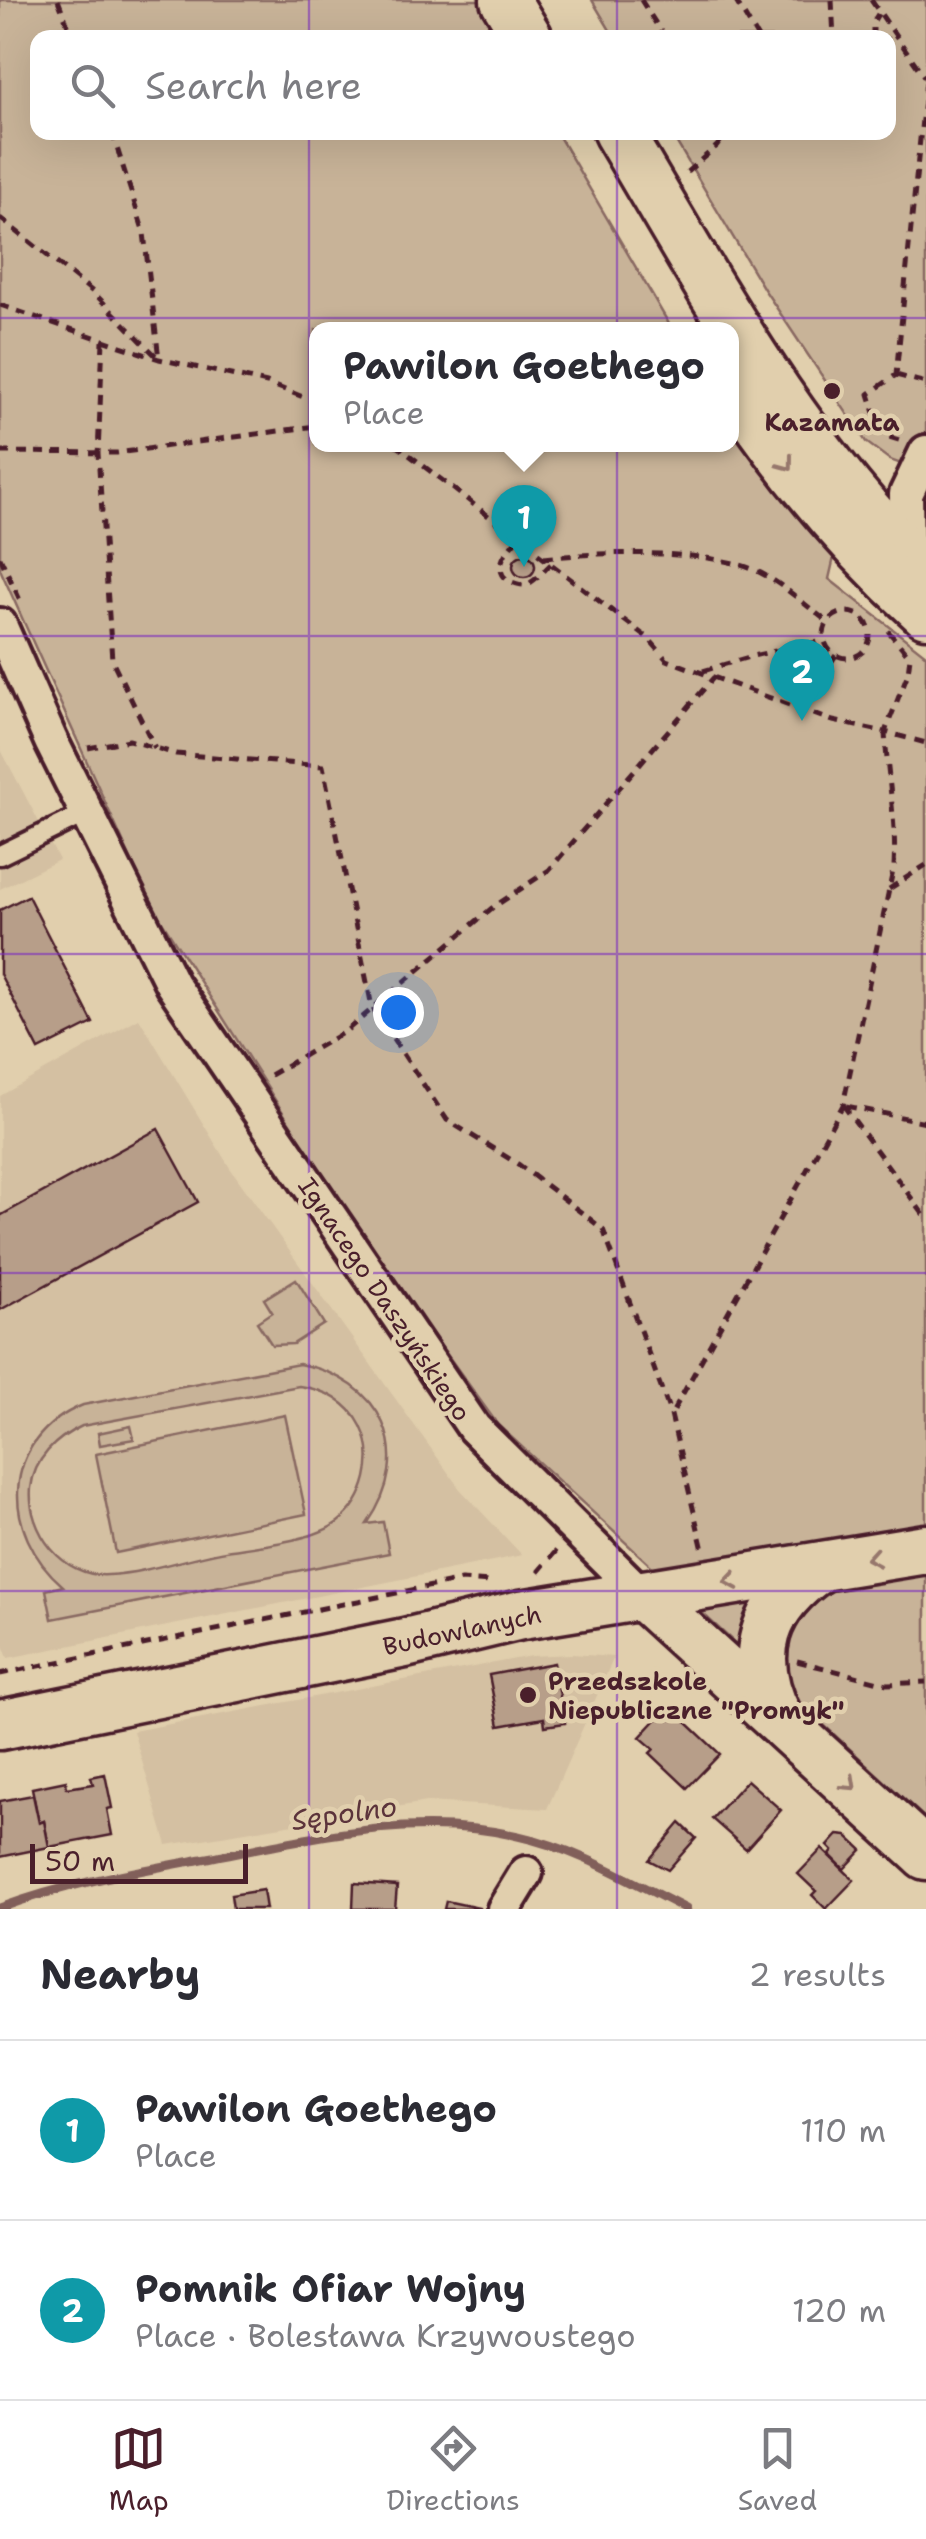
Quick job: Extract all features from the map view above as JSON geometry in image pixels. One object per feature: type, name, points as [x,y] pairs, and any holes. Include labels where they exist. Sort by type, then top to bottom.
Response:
[{"type":"street","points":[[505,0],[523,30]]},
{"type":"street","points":[[540,0],[557,30]]},
{"type":"street","points":[[591,140],[694,322]]},
{"type":"street","points":[[623,140],[734,322]]},
{"type":"street","points":[[739,330],[800,424],[904,475],[916,564]]},
{"type":"street","points":[[739,394],[807,490],[869,559],[908,619]]},
{"type":"street","name":"Ignacego Daszyńskiego","points":[[12,617],[86,813],[172,984],[451,1398],[498,1455],[642,1595],[926,1854]]},
{"type":"street","name":"Budowlanych","points":[[0,1726],[405,1643],[521,1615],[926,1549]]},
{"type":"street","points":[[778,1718],[768,1698],[761,1668],[764,1638],[784,1597],[819,1568]]},
{"type":"street","points":[[504,1909],[526,1874]]},
{"type":"lane","points":[[0,855],[86,813]]},
{"type":"path","points":[[58,0],[70,30]]},
{"type":"path","points":[[641,0],[660,30]]},
{"type":"path","points":[[736,0],[753,30]]},
{"type":"path","points":[[832,0],[834,30]]},
{"type":"path","points":[[871,0],[893,30]]},
{"type":"path","points":[[872,30],[878,14]]},
{"type":"path","points":[[896,34],[926,80],[896,375],[869,394],[882,435],[904,475]]},
{"type":"path","points":[[115,140],[144,233],[159,359]]},
{"type":"path","points":[[682,176],[721,140]]},
{"type":"path","points":[[0,218],[93,292],[159,359]]},
{"type":"path","points":[[0,305],[159,359],[266,383],[309,399]]},
{"type":"path","points":[[103,341],[98,453],[112,660],[155,748]]},
{"type":"path","points":[[896,375],[926,383]]},
{"type":"path","points":[[0,452],[118,453],[309,427]]},
{"type":"path","points":[[404,452],[650,640],[667,660],[833,720],[926,743]]},
{"type":"path","points":[[516,539],[500,566],[512,583],[530,582],[550,564]]},
{"type":"path","points":[[543,558],[674,556],[732,564],[759,572],[828,622]]},
{"type":"path","points":[[0,557],[12,617]]},
{"type":"path","points":[[839,613],[861,616],[869,629],[868,644],[852,658],[836,656],[824,640],[828,622],[839,613]]},
{"type":"path","points":[[671,1415],[843,1106],[889,889],[896,832],[887,774],[886,732],[910,657],[887,633],[908,619]]},
{"type":"path","points":[[700,672],[824,640]]},
{"type":"path","points":[[801,709],[836,656]]},
{"type":"path","points":[[268,1076],[346,1031],[492,908],[549,870],[714,677]]},
{"type":"path","points":[[94,760],[88,748],[129,740],[176,754],[323,766],[372,1007],[447,1120],[518,1164],[603,1229],[671,1415],[707,1567]]},
{"type":"path","points":[[889,889],[926,865]]},
{"type":"path","points":[[843,1106],[926,1122]]},
{"type":"path","points":[[843,1106],[926,1218]]},
{"type":"path","points":[[533,1576],[563,1544]]},
{"type":"path","points":[[0,1674],[460,1580],[504,1584]]},
{"type":"path","points":[[793,1660],[887,1684],[926,1682]]},
{"type":"shaded area","points":[[0,0],[480,0],[498,30],[30,30],[30,140],[561,140],[668,322],[309,322],[309,452],[739,452],[739,435],[835,553],[829,579],[926,655],[926,1819],[498,1425],[360,1234],[151,904],[0,569]]},
{"type":"shaded area","points":[[592,0],[926,0],[926,473],[890,460],[866,442],[764,289],[675,140],[896,140],[896,30],[610,30]]},
{"type":"shaded area","points":[[0,748],[59,860],[0,889]]},
{"type":"shaded area","points":[[139,1018],[230,1168],[460,1489],[522,1555],[8,1658],[0,1638],[0,1096]]},
{"type":"shaded area","points":[[296,1279],[324,1324],[293,1344],[272,1345],[257,1322],[272,1312],[264,1299]]},
{"type":"shaded area","points":[[299,1364],[328,1372],[352,1385],[370,1402],[383,1423],[389,1446],[389,1471],[382,1497],[367,1524],[383,1522],[389,1553],[52,1619],[46,1590],[63,1586],[42,1564],[28,1540],[18,1488],[24,1463],[36,1440],[56,1420],[83,1405]],"holes":[[[299,1386],[335,1398],[350,1410],[361,1426],[368,1451],[366,1478],[356,1502],[327,1529],[282,1542],[108,1575],[76,1569],[51,1549],[42,1535],[31,1504],[33,1478],[48,1451],[72,1431]]]},
{"type":"shaded area","points":[[285,1415],[306,1514],[116,1553],[96,1454]]},
{"type":"shaded area","points":[[131,1426],[134,1439],[100,1445],[98,1433]]},
{"type":"shaded area","points":[[531,1656],[614,1657],[547,1809],[426,1802],[167,1845],[133,1731]]},
{"type":"building","points":[[524,555],[532,558],[532,574],[524,577],[516,574],[513,566],[516,558]]},
{"type":"building","points":[[28,896],[93,1023],[39,1050],[0,974],[0,910]]},
{"type":"building","points":[[158,1129],[198,1202],[0,1310],[0,1216]]},
{"type":"building","points":[[554,1663],[565,1723],[545,1726],[544,1718],[499,1726],[489,1675]]},
{"type":"building","points":[[669,1706],[720,1754],[687,1788],[650,1753],[654,1749],[640,1737]]},
{"type":"building","points":[[105,1774],[112,1808],[107,1809],[112,1835],[49,1847],[32,1788],[66,1781],[67,1788],[93,1784],[91,1777]]},
{"type":"building","points":[[747,1780],[781,1810],[746,1849],[712,1819]]},
{"type":"building","points":[[33,1795],[49,1847],[0,1857],[0,1801]]},
{"type":"building","points":[[680,1823],[696,1838],[668,1870],[649,1860]]},
{"type":"building","points":[[838,1835],[847,1836],[862,1850],[844,1869],[830,1855],[833,1851],[828,1846]]},
{"type":"building","points":[[822,1849],[854,1880],[826,1909],[812,1895],[816,1891],[798,1874]]},
{"type":"building","points":[[354,1883],[397,1886],[395,1909],[353,1909]]},
{"type":"building","points":[[263,1890],[266,1909],[233,1909],[231,1895]]},
{"type":"building","points":[[446,1901],[479,1908],[479,1909],[444,1909]]},
{"type":"waterway","name":"Sępolno","points":[[0,1908],[103,1878],[285,1843],[362,1830],[440,1826],[518,1836],[562,1849],[686,1909]]},
{"type":"place","name":"Kazamata","points":[[832,391]]},
{"type":"place","name":"Pawilon Goethego","points":[[524,567]]},
{"type":"place","name":"Pomnik Ofiar Wojny","points":[[802,721]]},
{"type":"place","name":"Przedszkole Niepubliczne \"Promyk\"","points":[[528,1695]]}]
